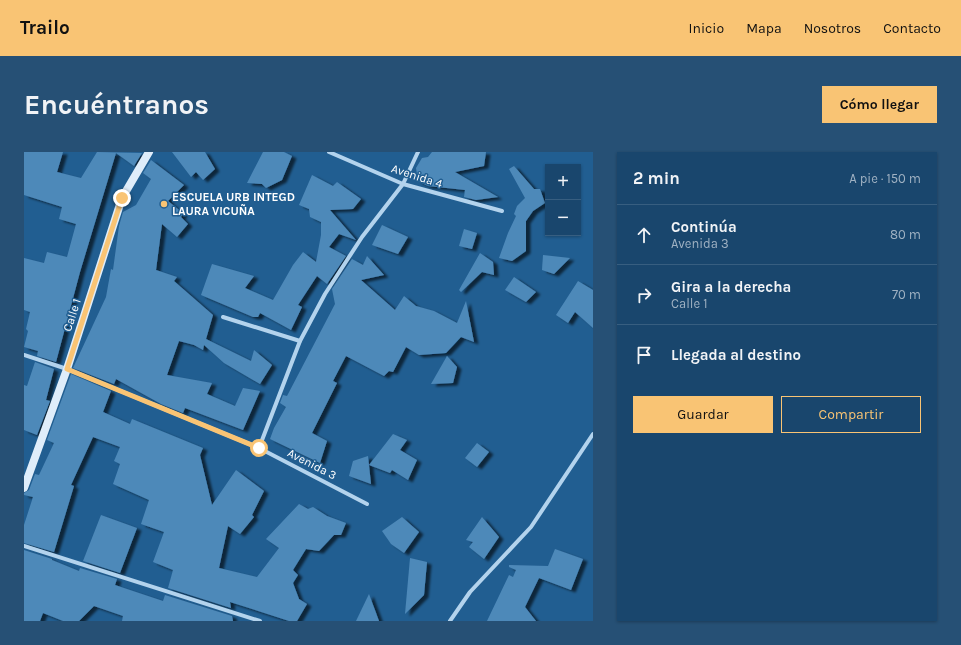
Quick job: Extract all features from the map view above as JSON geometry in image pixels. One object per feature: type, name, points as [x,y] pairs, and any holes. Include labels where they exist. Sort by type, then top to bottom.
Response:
[{"type":"street","name":"Calle 1","points":[[24,485],[67,369],[122,198],[149,152]]},
{"type":"street","name":"Avenida 4","points":[[329,152],[403,184],[502,211]]},
{"type":"street","points":[[259,448],[300,341],[325,294],[362,236],[403,184],[418,152]]},
{"type":"street","points":[[223,318],[300,341]]},
{"type":"street","name":"Avenida 3","points":[[24,356],[67,369],[259,448],[367,504]]},
{"type":"street","points":[[450,621],[470,592],[531,527],[593,434]]},
{"type":"street","points":[[24,546],[260,621]]},
{"type":"building","points":[[24,152],[63,152],[57,172],[81,178],[97,152],[142,153],[134,166],[116,153],[80,272],[56,362],[37,356],[38,351],[24,347],[28,331],[26,329],[30,312],[24,310],[24,258],[44,263],[47,252],[67,257],[76,224],[59,219],[62,207],[24,195]]},
{"type":"building","points":[[172,152],[205,152],[215,169],[203,180],[196,172],[191,177]]},
{"type":"building","points":[[263,152],[284,152],[292,156],[282,180],[266,188],[262,184],[247,183]]},
{"type":"building","points":[[432,152],[486,152],[484,166],[455,172],[498,197],[476,200],[464,197],[465,190],[428,186],[418,181],[416,168],[422,158],[428,157]]},
{"type":"building","points":[[151,160],[184,185],[168,201],[183,213],[181,217],[188,224],[177,237],[162,224],[156,270],[177,277],[174,281],[213,315],[206,339],[251,361],[254,350],[272,365],[260,384],[224,363],[204,345],[203,350],[194,345],[179,341],[167,375],[212,383],[207,394],[235,406],[243,388],[260,391],[243,430],[185,408],[183,413],[161,404],[116,379],[114,384],[73,368],[106,297],[111,269],[113,270],[119,226],[123,212],[136,205],[151,179],[143,173]]},
{"type":"building","points":[[514,166],[534,189],[540,189],[545,203],[533,211],[526,221],[526,251],[512,261],[499,258],[516,216],[514,214],[517,206],[525,198],[509,169]]},
{"type":"building","points":[[312,175],[333,186],[337,182],[361,199],[353,209],[330,210],[356,240],[339,234],[329,247],[346,256],[327,284],[317,276],[298,305],[302,307],[291,330],[260,313],[258,317],[253,317],[201,295],[212,264],[254,276],[245,288],[273,300],[293,265],[303,252],[316,262],[321,235],[321,222],[310,217],[309,209],[299,205]]},
{"type":"building","points":[[382,225],[408,237],[398,254],[372,245]]},
{"type":"building","points":[[464,229],[477,233],[472,249],[459,246]]},
{"type":"building","points":[[480,253],[493,262],[494,275],[482,272],[461,292],[459,290]]},
{"type":"building","points":[[543,255],[570,258],[554,274],[542,270]]},
{"type":"building","points":[[367,256],[384,275],[361,280],[395,310],[404,296],[416,306],[434,311],[457,323],[466,301],[474,342],[461,337],[446,353],[419,355],[406,347],[393,372],[389,371],[384,376],[346,356],[333,381],[337,383],[312,433],[327,441],[320,463],[270,439],[274,428],[286,407],[280,403],[283,395],[287,396],[335,304],[332,289],[352,259],[363,265]]},
{"type":"building","points":[[514,277],[536,292],[526,302],[505,290]]},
{"type":"building","points":[[578,281],[593,290],[593,328],[575,312],[568,323],[556,315]]},
{"type":"building","points":[[447,356],[457,367],[453,383],[431,384]]},
{"type":"building","points":[[35,362],[54,369],[46,400],[50,401],[37,435],[24,430],[24,385],[27,386]]},
{"type":"building","points":[[71,374],[111,391],[103,412],[130,424],[132,419],[203,448],[200,455],[212,505],[236,470],[264,491],[252,515],[254,517],[240,534],[228,526],[219,568],[257,577],[279,548],[266,539],[299,504],[308,509],[313,507],[327,516],[346,523],[341,535],[334,535],[319,551],[306,549],[293,570],[298,575],[293,583],[299,599],[307,604],[297,621],[289,621],[230,602],[231,608],[168,588],[173,570],[153,562],[164,532],[141,524],[149,500],[113,484],[120,464],[114,461],[120,447],[93,437],[71,485],[74,486],[54,552],[24,543],[24,525],[33,497],[24,495],[24,493],[29,490],[35,474],[39,475],[54,443],[47,440]]},
{"type":"building","points":[[393,434],[407,440],[400,450],[417,460],[408,480],[392,470],[390,473],[369,465]]},
{"type":"building","points":[[477,443],[489,452],[477,467],[465,458]]},
{"type":"building","points":[[368,456],[371,484],[349,476],[353,461]]},
{"type":"building","points":[[101,515],[137,528],[120,573],[83,561]]},
{"type":"building","points":[[402,517],[419,532],[404,553],[391,544],[382,531]]},
{"type":"building","points":[[482,517],[499,537],[484,559],[469,547],[473,542],[466,540]]},
{"type":"building","points":[[555,549],[583,559],[571,590],[539,578],[525,607],[536,621],[487,621],[509,575],[513,577],[516,570],[509,567],[509,565],[548,566]]},
{"type":"building","points":[[24,550],[52,559],[79,571],[80,568],[117,579],[115,585],[163,601],[165,595],[232,616],[233,621],[122,621],[123,616],[94,606],[79,621],[63,621],[43,613],[40,621],[24,621]]},
{"type":"building","points":[[410,558],[427,562],[424,595],[405,614]]},
{"type":"building","points":[[369,594],[379,621],[356,621]]},
{"type":"place","name":"ESCUELA URB INTEGD LAURA VICUÑA","points":[[164,204]]},
{"type":"route","points":[[122,198],[67,369],[259,448]]}]
